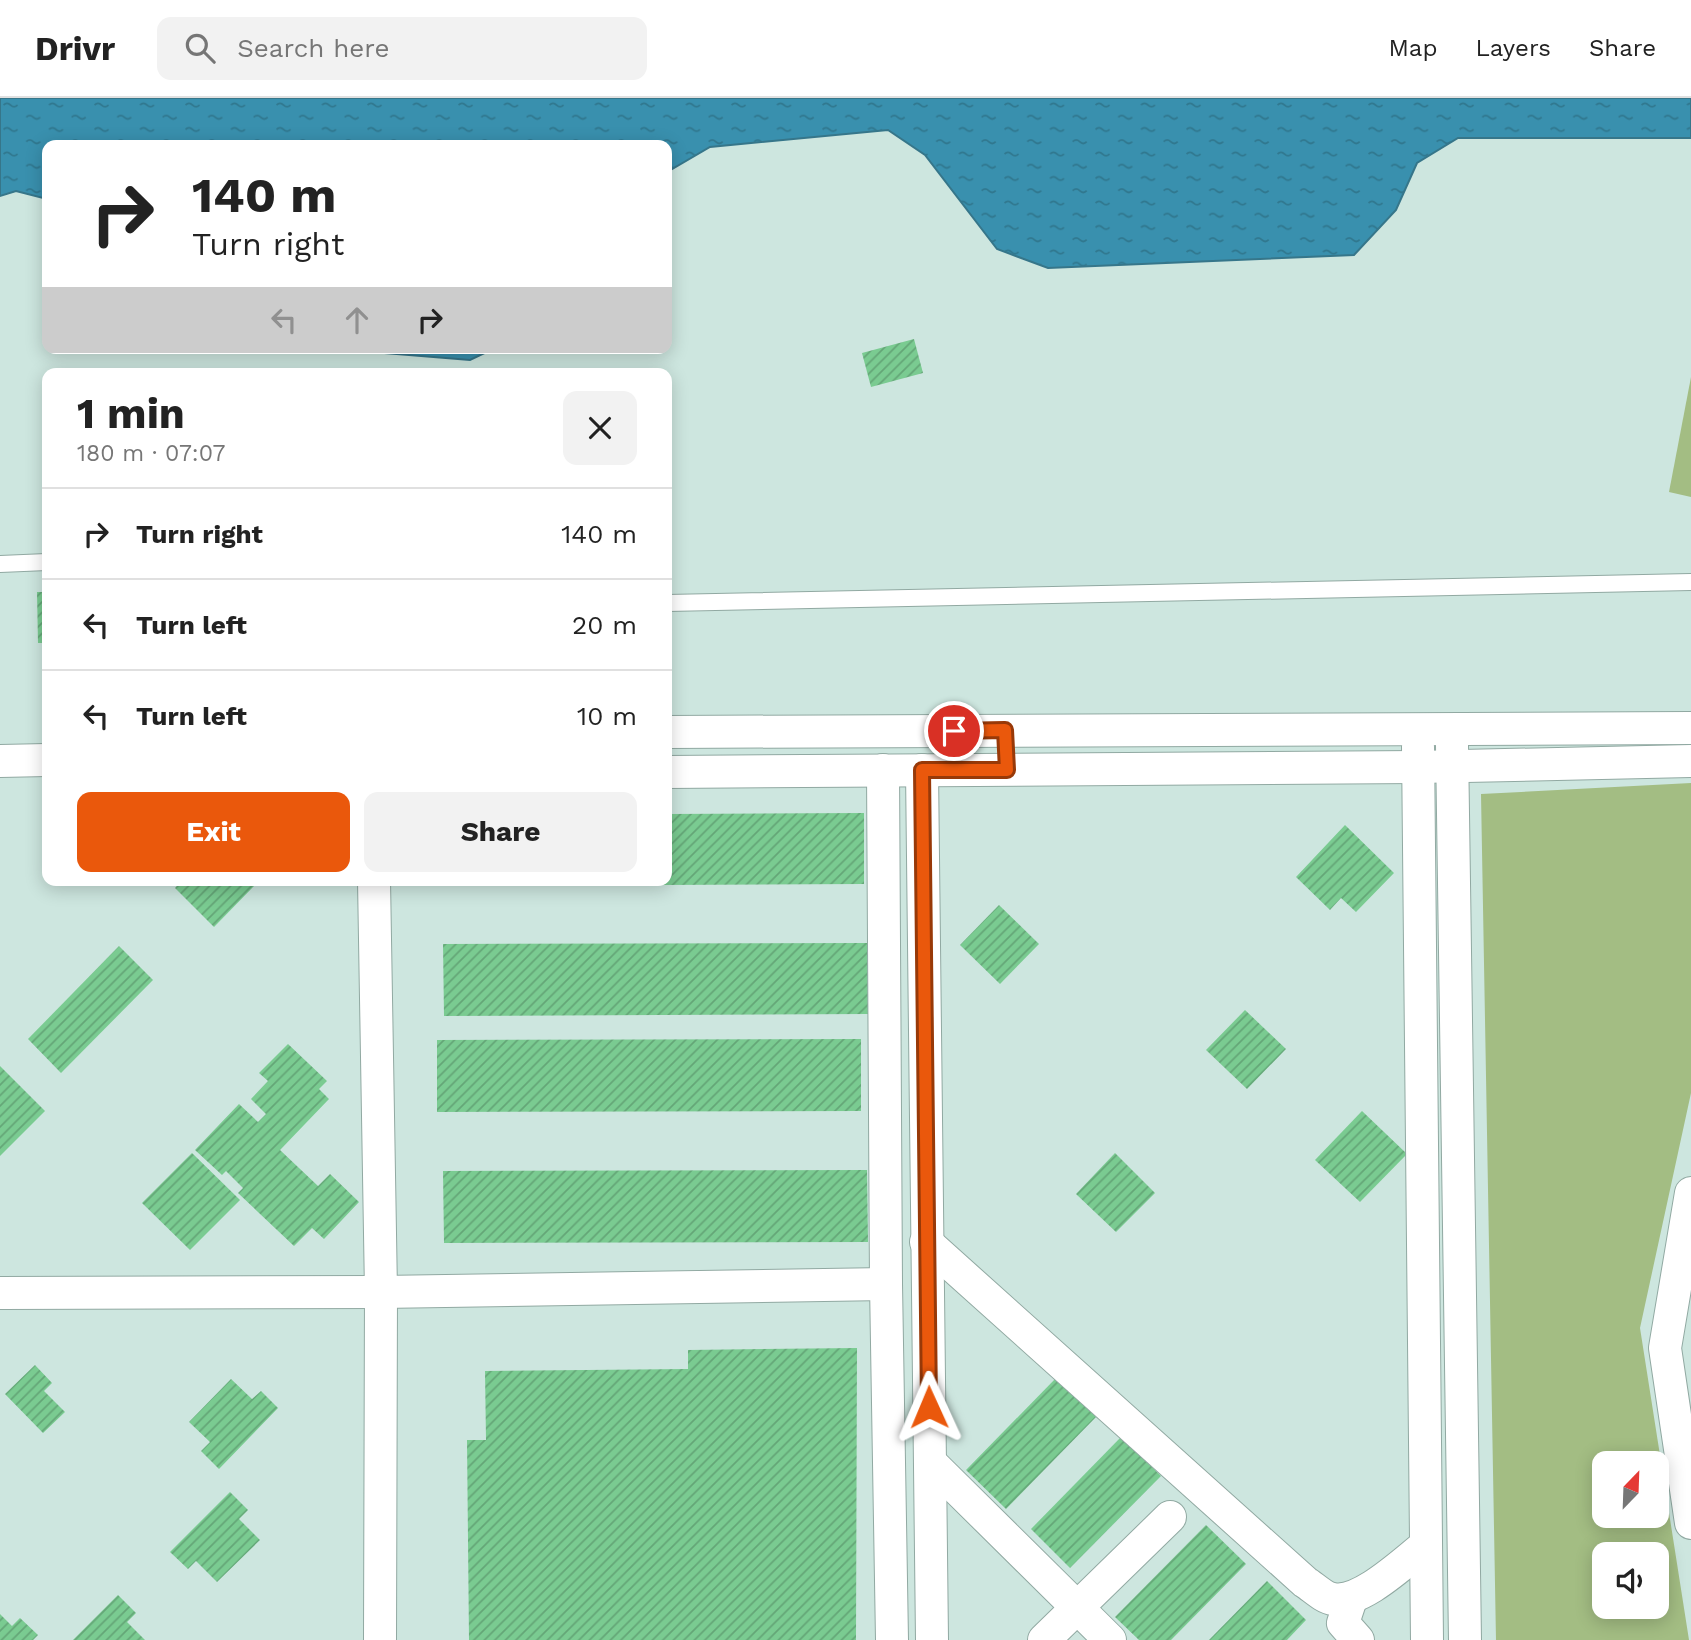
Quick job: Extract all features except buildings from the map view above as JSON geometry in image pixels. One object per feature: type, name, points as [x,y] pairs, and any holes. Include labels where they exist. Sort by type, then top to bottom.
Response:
[{"type":"street","points":[[672,732],[1691,727]]},
{"type":"street","points":[[1418,728],[1427,1640]]},
{"type":"street","points":[[1451,729],[1465,1640]]},
{"type":"street","points":[[1005,730],[1007,770]]},
{"type":"street","points":[[800,731],[802,771]]},
{"type":"street","points":[[0,761],[42,760]]},
{"type":"street","points":[[672,772],[1418,767],[1691,761]]},
{"type":"street","points":[[883,770],[886,1284],[892,1640]]},
{"type":"street","points":[[922,770],[932,1640]]},
{"type":"street","points":[[374,886],[381,1292],[380,1640]]},
{"type":"street","points":[[1690,1503],[1678,1350],[1691,1194]]},
{"type":"street","points":[[886,1203],[927,1204]]},
{"type":"street","points":[[1422,1210],[1458,1211]]},
{"type":"street","points":[[926,1242],[1305,1582],[1331,1599],[1345,1625],[1372,1586],[1426,1545]]},
{"type":"street","points":[[0,1293],[381,1292],[886,1284]]},
{"type":"street","points":[[930,1462],[1111,1640]]},
{"type":"street","points":[[1425,1471],[1462,1471]]},
{"type":"street","points":[[1044,1640],[1170,1517]]},
{"type":"street","points":[[891,1602],[932,1603]]},
{"type":"lane","points":[[0,564],[42,562]]},
{"type":"lane","points":[[672,603],[1691,582]]},
{"type":"green space","points":[[1691,377],[1691,497],[1669,492]]},
{"type":"green space","points":[[1691,783],[1691,1093],[1640,1328],[1659,1451],[1592,1451],[1592,1528],[1670,1528],[1670,1519],[1689,1640],[1496,1640],[1481,794]]},
{"type":"water","points":[[0,98],[1691,98],[1691,138],[1458,138],[1417,163],[1396,210],[1354,255],[1048,268],[997,249],[925,155],[888,130],[710,147],[672,169],[672,140],[42,140],[42,198],[16,191],[0,196]]},
{"type":"water","points":[[396,354],[482,354],[470,360]]},
{"type":"route","points":[[929,1407],[922,770],[1007,770],[1005,730],[954,731]]}]
